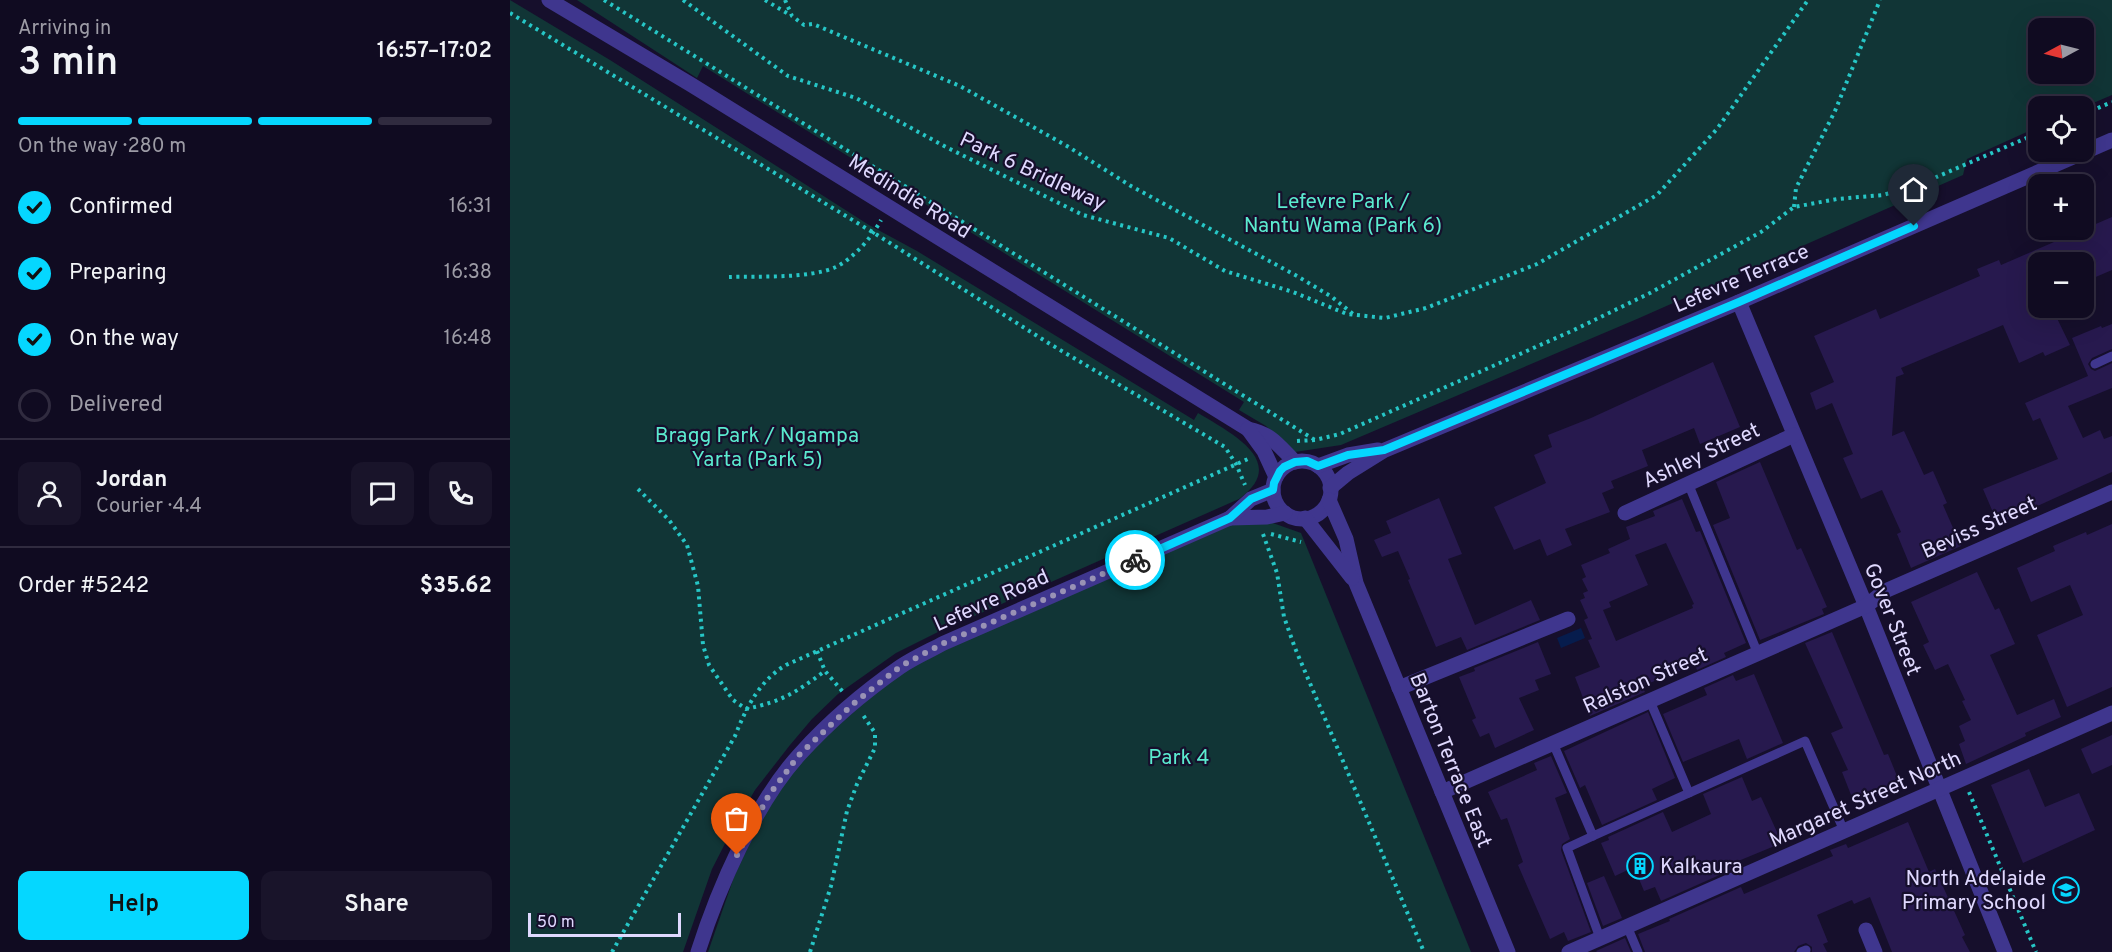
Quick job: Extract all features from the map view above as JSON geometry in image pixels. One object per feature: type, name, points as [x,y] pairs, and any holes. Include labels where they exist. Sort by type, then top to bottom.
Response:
[{"type":"street","name":"Medindie Road","points":[[549,0],[690,84],[1248,429],[1263,432],[1280,445],[1295,462]]},
{"type":"street","name":"Lefevre Terrace","points":[[1329,494],[1348,473],[1384,450],[1739,302],[2112,140]]},
{"type":"street","name":"Gover Street","points":[[1739,302],[1866,606],[2005,952]]},
{"type":"street","name":"Medindie Road","points":[[1248,429],[1264,452],[1275,483]]},
{"type":"street","name":"Ashley Street","points":[[1625,513],[1794,435]]},
{"type":"street","name":"Lefevre Terrace","points":[[1318,466],[1348,455],[1384,450]]},
{"type":"street","points":[[1307,461],[1318,466],[1326,475],[1329,494],[1319,513],[1305,518],[1295,518],[1285,513],[1276,503],[1275,483],[1284,467],[1295,462],[1307,461]]},
{"type":"street","name":"Lefevre Road","points":[[698,952],[726,876],[769,795],[799,755],[853,704],[901,666],[944,643],[1230,518],[1251,499],[1275,483]]},
{"type":"street","name":"Beviss Street","points":[[1866,606],[1885,591],[2112,492]]},
{"type":"street","name":"Barton Terrace East","points":[[1329,494],[1346,539],[1356,583],[1508,952]]},
{"type":"street","name":"Lefevre Road","points":[[1230,518],[1267,517],[1285,513]]},
{"type":"street","name":"Barton Terrace East","points":[[1305,518],[1356,583]]},
{"type":"street","name":"Ralston Street","points":[[1442,792],[1866,606]]},
{"type":"street","points":[[1399,688],[1568,620]]},
{"type":"street","name":"Margaret Street North","points":[[1569,952],[2112,714]]},
{"type":"street","points":[[1866,930],[1875,952]]},
{"type":"lane","points":[[2095,364],[2112,356]]},
{"type":"lane","points":[[1688,483],[1758,654]]},
{"type":"lane","points":[[1650,701],[1689,793]]},
{"type":"lane","points":[[1600,938],[1567,848],[1805,741],[1844,831]]},
{"type":"lane","points":[[1553,743],[1593,836]]},
{"type":"lane","points":[[1627,926],[1638,952]]},
{"type":"path","points":[[604,0],[1315,440]]},
{"type":"path","name":"Park 6 Bridleway","points":[[682,0],[788,75],[856,98],[946,147],[1083,215],[1169,238],[1226,271],[1293,292],[1347,314],[1385,318],[1437,304],[1537,264],[1657,195],[1717,129],[1808,0]]},
{"type":"path","points":[[765,0],[804,25],[813,24],[960,86],[1067,146],[1131,186],[1297,276],[1332,297],[1355,315]]},
{"type":"path","points":[[785,0],[792,16]]},
{"type":"path","points":[[1794,207],[1796,188],[1835,111],[1880,0]]},
{"type":"path","points":[[510,13],[874,233],[1050,344],[1225,447],[1236,464],[1247,489]]},
{"type":"path","points":[[2094,110],[2112,102]]},
{"type":"path","points":[[1289,442],[1315,440],[1340,434],[1574,330],[1650,293],[1761,232],[1794,207],[1837,199],[1883,195],[1918,185],[2028,137]]},
{"type":"path","points":[[729,277],[785,275],[816,272],[836,267],[874,233]]},
{"type":"path","points":[[612,952],[735,736],[746,710],[766,680],[775,671],[1253,457]]},
{"type":"path","points":[[638,489],[669,520],[687,544],[698,586],[703,645],[709,665],[733,700],[746,710]]},
{"type":"path","points":[[1260,525],[1276,573],[1284,617],[1295,648],[1424,952]]},
{"type":"path","points":[[1263,532],[1305,543]]},
{"type":"path","points":[[817,651],[825,671],[841,690]]},
{"type":"path","points":[[746,710],[777,702],[793,694],[825,671]]},
{"type":"path","points":[[810,952],[831,885],[847,811],[857,784],[875,748],[874,733],[864,716]]},
{"type":"path","points":[[1969,790],[2036,952]]},
{"type":"green space","name":"Bragg Park / Ngampa Yarta (Park 5)","points":[[510,0],[610,60],[869,225],[917,251],[1194,420],[1198,413],[1226,430],[1250,450],[1257,461],[1259,473],[1253,486],[1239,499],[938,632],[896,653],[838,694],[812,719],[755,790],[712,869],[683,952],[510,952]]},
{"type":"green space","name":"Lefevre Park / Nantu Wama (Park 6)","points":[[577,0],[2112,0],[2112,95],[2094,103],[2094,96],[2028,96],[2028,132],[1967,159],[1963,175],[1637,319],[1341,445],[1295,452],[1266,426],[1239,410],[1244,402],[703,66],[697,78]]},
{"type":"green space","name":"Park 4","points":[[1231,521],[1267,521],[1301,533],[1471,952],[708,952],[734,877],[772,796],[801,758],[903,669]]},
{"type":"water","points":[[1581,628],[1585,638],[1561,648],[1557,638]]},
{"type":"building","points":[[2112,217],[2112,270],[2094,278],[2094,252],[2031,252],[2059,240],[2094,240],[2094,225]]},
{"type":"building","points":[[2028,253],[2028,318],[2057,318],[2070,345],[2045,356],[2043,352],[2019,363],[2003,325],[1901,368],[1904,374],[1896,377],[1892,436],[1904,431],[1924,475],[1933,471],[1947,503],[1943,505],[1961,546],[1911,568],[1897,534],[1901,532],[1882,490],[1861,499],[1843,458],[1853,454],[1832,403],[1816,410],[1810,393],[1834,382],[1814,336],[1876,309],[1880,319],[1980,276],[1977,269],[1999,260],[2001,265]]},
{"type":"building","points":[[2112,324],[2112,349],[2092,358],[2088,364],[2095,371],[2112,363],[2112,388],[2068,406],[2083,438],[2100,430],[2104,439],[2112,436],[2112,472],[1998,524],[1983,489],[2058,459],[2040,418],[2033,421],[2025,403],[2088,376],[2072,338]]},
{"type":"building","points":[[1713,362],[1740,427],[1700,444],[1694,428],[1642,450],[1648,466],[1611,481],[1614,488],[1602,493],[1610,512],[1565,529],[1572,545],[1547,556],[1540,539],[1514,550],[1494,507],[1546,483],[1534,455],[1552,447],[1548,435],[1591,418]]},
{"type":"building","points":[[1760,462],[1797,550],[1801,548],[1827,607],[1822,609],[1824,614],[1760,640],[1713,525],[1730,518],[1716,482]]},
{"type":"building","points":[[1439,498],[1462,554],[1448,559],[1475,625],[1531,600],[1540,620],[1467,650],[1461,637],[1436,647],[1398,551],[1382,557],[1374,540],[1391,533],[1386,521]]},
{"type":"building","points":[[1682,499],[1696,532],[1700,531],[1746,643],[1724,653],[1726,657],[1697,670],[1695,665],[1642,686],[1645,692],[1590,716],[1575,677],[1600,667],[1588,640],[1592,639],[1584,620],[1588,618],[1580,600],[1585,598],[1583,593],[1588,591],[1582,579],[1586,577],[1581,565],[1610,553],[1608,549],[1630,539],[1626,527],[1655,516],[1653,511]],"holes":[[[1666,543],[1694,604],[1693,608],[1616,641],[1603,610],[1611,607],[1609,602],[1648,585],[1635,555]]]},
{"type":"building","points":[[2112,524],[2112,687],[2067,707],[2037,635],[2083,615],[2070,585],[2031,602],[2017,568],[2055,551],[2053,546]]},
{"type":"building","points":[[1977,572],[1995,610],[1999,608],[2015,644],[1990,655],[2017,715],[2054,699],[2061,717],[1966,764],[1959,744],[1965,741],[1959,726],[1971,720],[1962,701],[1965,700],[1948,664],[1935,670],[1923,645],[1929,642],[1911,602]]},
{"type":"building","points":[[1832,632],[1884,755],[1888,754],[1901,786],[1855,805],[1842,772],[1848,770],[1831,733],[1843,728],[1805,643]]},
{"type":"building","points":[[1538,642],[1551,674],[1535,680],[1539,690],[1519,698],[1534,730],[1495,748],[1489,733],[1480,737],[1472,720],[1476,718],[1459,677],[1475,671],[1474,668]]},
{"type":"building","points":[[1754,674],[1783,743],[1747,759],[1739,739],[1683,762],[1663,714],[1707,695],[1704,688],[1733,675],[1736,681]]},
{"type":"building","points":[[1648,712],[1675,778],[1652,789],[1657,800],[1602,825],[1585,785],[1580,788],[1564,751]]},
{"type":"building","points":[[2112,735],[2112,765],[2092,774],[2081,749]]},
{"type":"building","points":[[1551,756],[1567,793],[1555,798],[1570,839],[1562,844],[1561,850],[1591,932],[1568,941],[1564,932],[1550,939],[1518,865],[1523,862],[1507,818],[1501,820],[1488,792],[1537,770],[1534,763]]},
{"type":"building","points":[[2029,769],[2045,807],[2079,793],[2095,830],[2023,863],[1991,785]]},
{"type":"building","points":[[1742,777],[1752,801],[1761,797],[1782,843],[1731,864],[1733,869],[1661,901],[1655,887],[1644,891],[1634,867],[1615,876],[1601,843],[1609,840],[1608,837],[1663,812],[1672,832],[1711,814],[1703,794]]},
{"type":"building","points":[[1908,822],[1929,872],[1935,869],[1965,935],[1962,937],[1970,952],[1892,952],[1870,897],[1854,904],[1852,900],[1817,915],[1828,942],[1823,944],[1827,952],[1812,952],[1812,947],[1806,943],[1798,946],[1794,952],[1645,952],[1638,934],[1741,887],[1744,894],[1833,856],[1830,850],[1846,844],[1848,848]]},
{"type":"building","points":[[1604,876],[1622,918],[1603,926],[1587,883]]},
{"type":"building","points":[[1625,938],[1631,952],[1596,951]]},
{"type":"way so far","points":[[737,855],[769,795],[799,755],[853,704],[901,666],[944,643],[1135,560]]},
{"type":"place","name":"Kalkaura","points":[[1640,866]]},
{"type":"place","name":"North Adelaide Primary School","points":[[2066,890]]},
{"type":"route","points":[[1135,560],[1230,518],[1251,499],[1273,490],[1276,477],[1284,467],[1290,464],[1307,461],[1318,466],[1348,455],[1384,450],[1739,302],[1914,226]]}]
